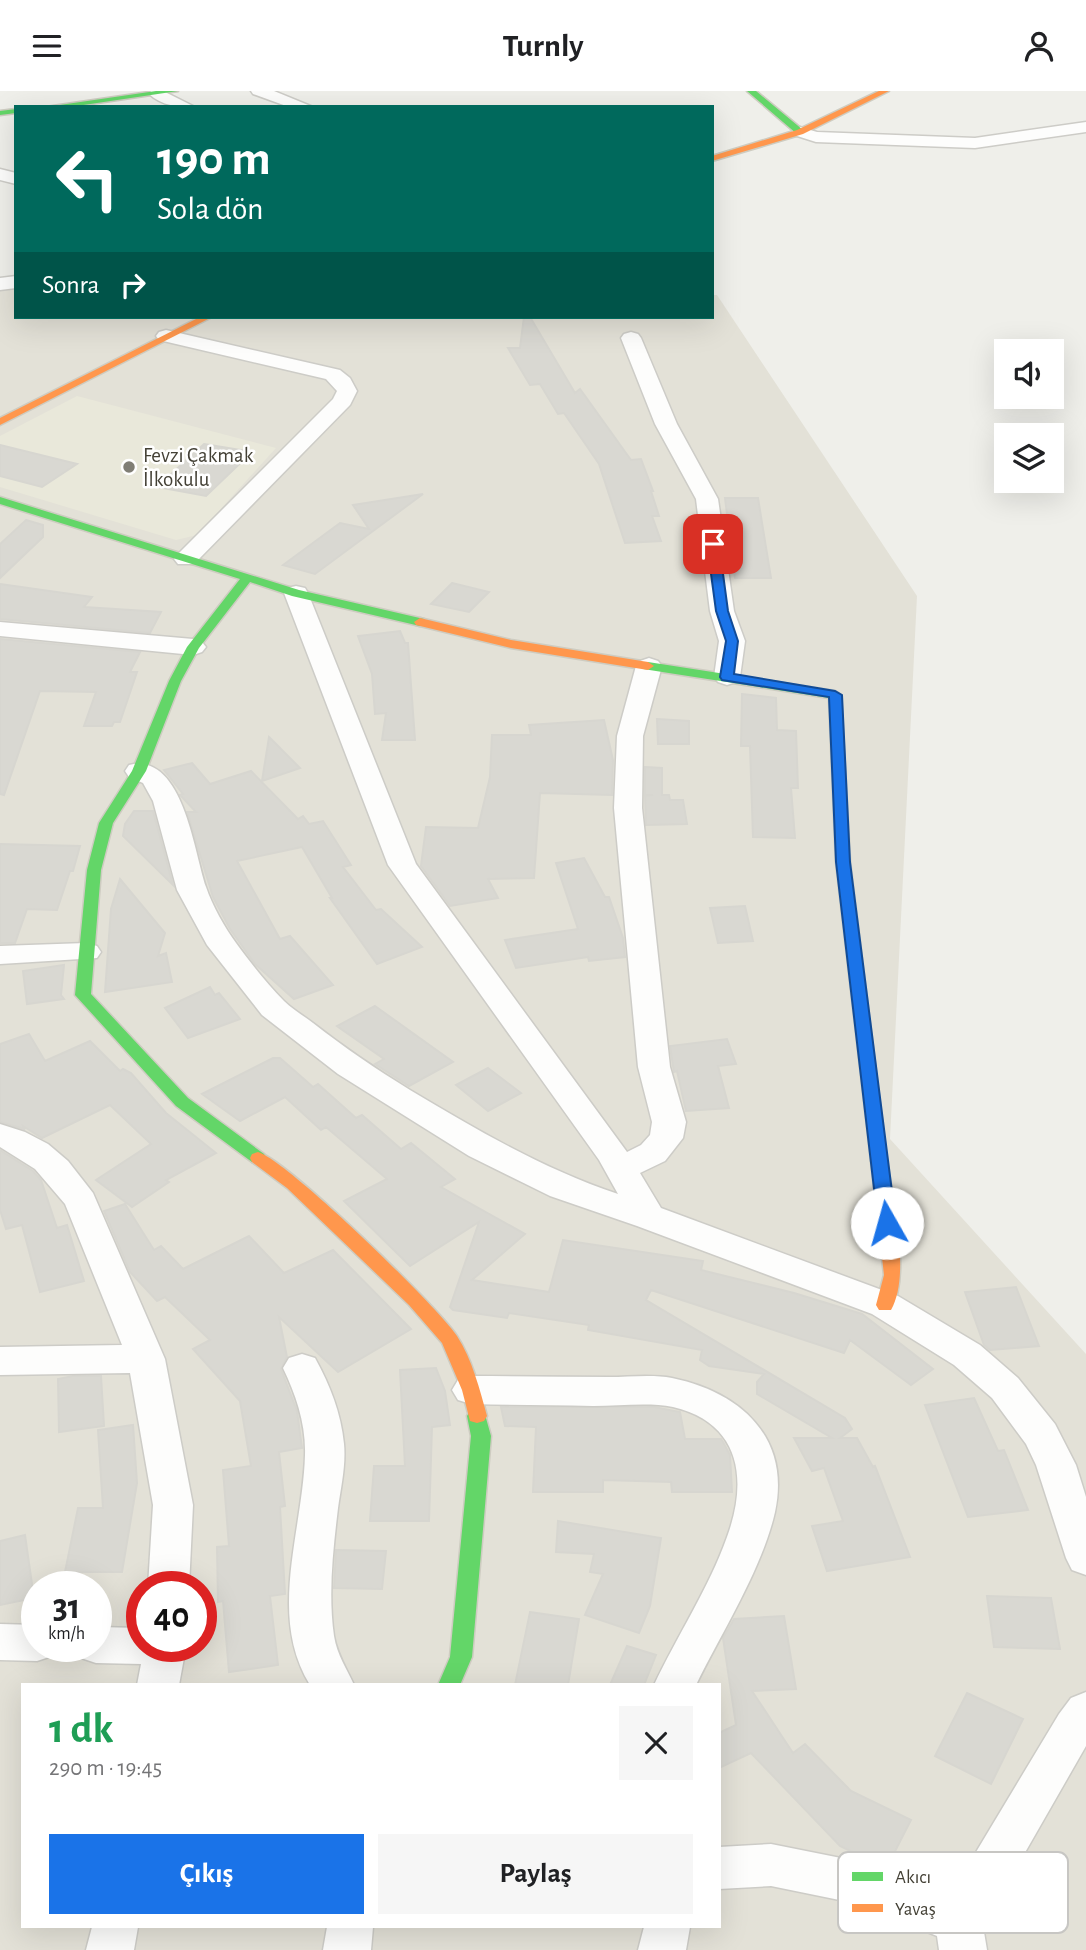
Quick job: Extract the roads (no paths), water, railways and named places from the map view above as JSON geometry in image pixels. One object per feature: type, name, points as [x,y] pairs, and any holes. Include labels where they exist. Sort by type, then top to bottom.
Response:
[{"type":"street","points":[[259,91],[299,105]]},
{"type":"street","points":[[751,91],[800,132],[816,137],[975,143],[1086,127]]},
{"type":"street","points":[[714,158],[800,132],[885,91]]},
{"type":"street","points":[[94,104],[165,92],[184,105]]},
{"type":"street","points":[[3,418],[203,319]]},
{"type":"street","points":[[166,336],[333,375],[343,382],[347,391],[343,401],[186,559]]},
{"type":"street","points":[[631,338],[666,424],[707,499],[722,611],[732,641],[727,677]]},
{"type":"street","points":[[3,503],[296,593],[511,644],[835,695],[843,862],[893,1275],[885,1305]]},
{"type":"street","points":[[247,578],[193,647],[175,681],[139,771],[106,823],[94,870],[83,995],[182,1102],[293,1184],[415,1300],[450,1340],[471,1390],[481,1436],[461,1657],[450,1683]]},
{"type":"street","points":[[296,593],[402,865],[621,1169],[649,1217]]},
{"type":"street","points":[[0,629],[193,647]]},
{"type":"street","points":[[621,1169],[653,1153],[666,1138],[669,1122],[654,1067],[628,808],[630,736],[649,666]]},
{"type":"street","points":[[139,771],[154,778],[167,801],[192,890],[222,945],[273,1007],[349,1067],[481,1148],[562,1188],[649,1217],[885,1305],[967,1355],[1004,1388],[1041,1435],[1056,1465],[1086,1558]]},
{"type":"street","points":[[0,955],[86,952]]},
{"type":"street","points":[[0,1135],[22,1144],[52,1164],[68,1181],[81,1201],[146,1359],[173,1504],[170,1571]]},
{"type":"street","points":[[0,1361],[146,1359]]},
{"type":"street","points":[[302,1368],[313,1390],[325,1436],[308,1608],[317,1657],[332,1683]]},
{"type":"street","points":[[471,1390],[670,1392],[687,1395],[718,1409],[744,1432],[752,1445],[757,1482],[755,1509],[748,1537],[676,1683]]},
{"type":"street","points":[[0,1642],[21,1643]]},
{"type":"street","points":[[158,1683],[162,1662]]},
{"type":"street","points":[[1006,1852],[1074,1727],[1086,1711]]},
{"type":"street","points":[[721,1868],[771,1865],[838,1878]]},
{"type":"street","points":[[110,1950],[114,1928]]},
{"type":"street","points":[[347,1950],[350,1928]]},
{"type":"street","points":[[662,1950],[667,1928]]},
{"type":"place","name":"Fevzi Çakmak İlkokulu","points":[[129,467]]}]
